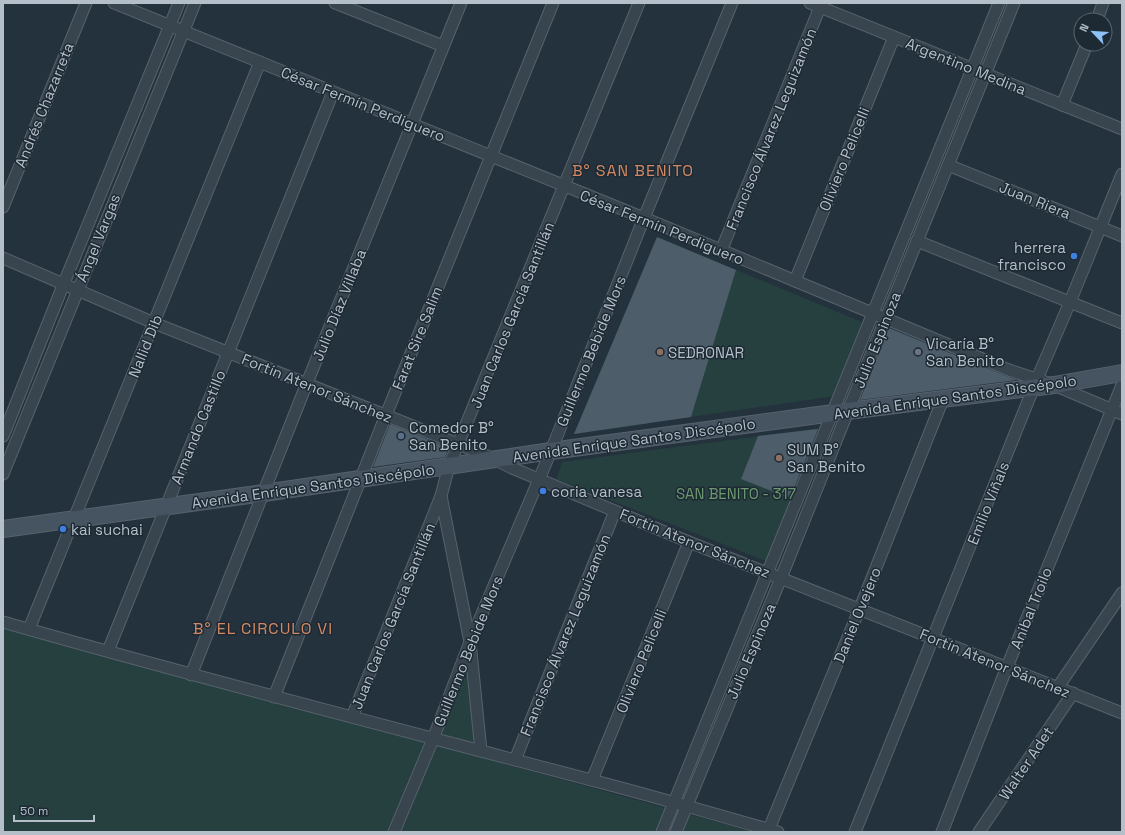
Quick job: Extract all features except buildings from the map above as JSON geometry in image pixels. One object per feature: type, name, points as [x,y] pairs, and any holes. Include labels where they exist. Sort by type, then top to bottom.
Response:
[{"type":"main road","name":"Avenida Enrique Santos Discépolo","points":[[3,529],[551,451],[943,399],[1035,383],[1054,384],[1122,373]]},
{"type":"street","name":"Andrés Chazarreta","points":[[3,207],[86,3]]},
{"type":"street","name":"César Fermín Perdiguero","points":[[114,3],[644,218],[1010,370],[1035,383]]},
{"type":"street","name":"Ángel Vargas","points":[[3,436],[64,283],[180,3]]},
{"type":"street","name":"Ángel Vargas","points":[[3,474],[195,3]]},
{"type":"street","points":[[335,3],[443,46]]},
{"type":"street","name":"Julio Díaz Villaba","points":[[191,675],[307,383],[461,3]]},
{"type":"street","name":"Farat Sire Salim","points":[[274,697],[360,479],[553,3]]},
{"type":"street","name":"Juan Carlos García Santillán","points":[[352,717],[441,496],[449,466],[565,187],[639,3]]},
{"type":"street","name":"Guillermo Bebide Mors","points":[[394,832],[433,739],[470,642],[551,451],[732,3]]},
{"type":"street","name":"Argentino Medina","points":[[810,3],[1122,129]]},
{"type":"street","name":"Julio Espinoza","points":[[676,832],[781,578],[840,412],[873,313],[999,3]]},
{"type":"street","name":"Julio Espinoza","points":[[662,832],[768,573],[840,412],[886,318],[1014,3]]},
{"type":"street","name":"Francisco Álvarez Leguizamón","points":[[721,251],[820,7]]},
{"type":"street","name":"Oliviero Pelicelli","points":[[795,281],[894,37]]},
{"type":"street","points":[[1062,105],[1084,52]]},
{"type":"street","name":"Nallid Dib","points":[[29,629],[260,62]]},
{"type":"street","name":"Armando Castillo","points":[[108,652],[333,92]]},
{"type":"street","name":"Juan Riera","points":[[948,165],[1122,236]]},
{"type":"street","name":"Emilio Viñals","points":[[855,832],[1035,383],[1122,174]]},
{"type":"street","points":[[917,241],[1122,323]]},
{"type":"street","name":"Fortín Atenor Sánchez","points":[[3,258],[154,323],[458,444],[690,542],[1122,712]]},
{"type":"street","points":[[1054,384],[1117,412]]},
{"type":"street","name":"Anibal Troilo","points":[[942,832],[1007,667],[1117,412],[1122,386]]},
{"type":"street","name":"Daniel Ovejero","points":[[773,831],[943,399]]},
{"type":"street","points":[[441,496],[470,642],[481,751]]},
{"type":"street","name":"Francisco Álvarez Leguizamón","points":[[514,760],[615,511]]},
{"type":"street","name":"Oliviero Pelicelli","points":[[592,780],[690,542]]},
{"type":"street","points":[[1058,687],[1122,593]]},
{"type":"street","points":[[3,622],[191,675],[675,802],[773,831]]},
{"type":"street","name":"Walter Adet","points":[[979,832],[1073,693]]},
{"type":"green space","points":[[657,237],[864,323],[835,396],[574,434]]},
{"type":"green space","name":"SAN BENITO - 317","points":[[821,428],[766,561],[556,479],[562,462]]},
{"type":"green space","points":[[3,628],[755,832],[3,832]]},
{"type":"green space","points":[[469,654],[479,748],[436,737]]},
{"type":"place","name":"herrera francisco","points":[[1074,256]]},
{"type":"place","name":"SEDRONAR","points":[[660,352]]},
{"type":"place","name":"Vicaría B° San Benito","points":[[918,352]]},
{"type":"place","name":"Comedor B° San Benito","points":[[401,436]]},
{"type":"place","name":"SUM B° San Benito","points":[[779,458]]},
{"type":"place","name":"coria vanesa","points":[[543,491]]},
{"type":"place","name":"kai suchai","points":[[63,529]]},
{"type":"district","name":"B° SAN BENITO","points":[[633,170]]},
{"type":"district","name":"B° EL CIRCULO VI","points":[[263,628]]}]
